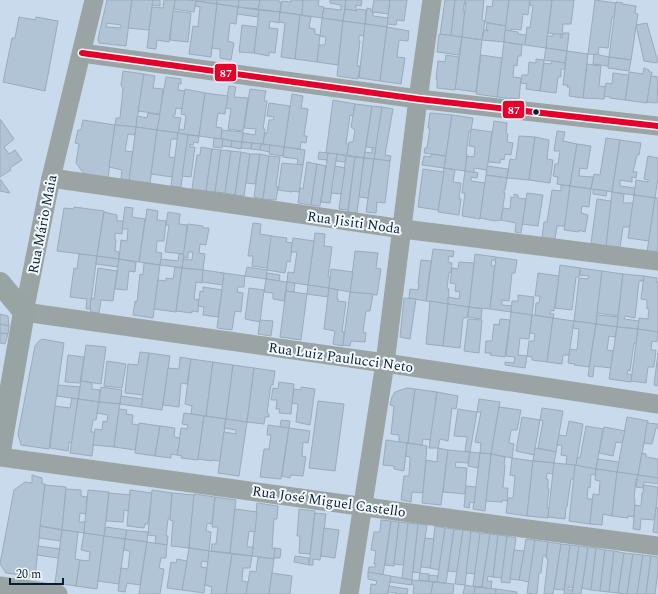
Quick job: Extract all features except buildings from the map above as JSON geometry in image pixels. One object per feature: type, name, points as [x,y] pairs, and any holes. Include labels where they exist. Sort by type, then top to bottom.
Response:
[{"type":"street","name":"Rua Mário Maia","points":[[0,451],[24,312],[51,178],[94,0]]},
{"type":"street","points":[[349,594],[385,363],[432,0]]},
{"type":"street","points":[[82,53],[418,99],[658,126]]},
{"type":"street","name":"Rua Jisiti Noda","points":[[51,178],[403,229],[658,261]]},
{"type":"street","points":[[0,283],[24,312]]},
{"type":"street","name":"Rua Luiz Paulucci Neto","points":[[24,312],[385,363],[658,404]]},
{"type":"street","name":"Rua José Miguel Castello","points":[[0,457],[658,546]]},
{"type":"street","points":[[0,586],[58,594]]},
{"type":"transit line","name":"87","points":[[82,53],[418,99],[658,126]]}]
